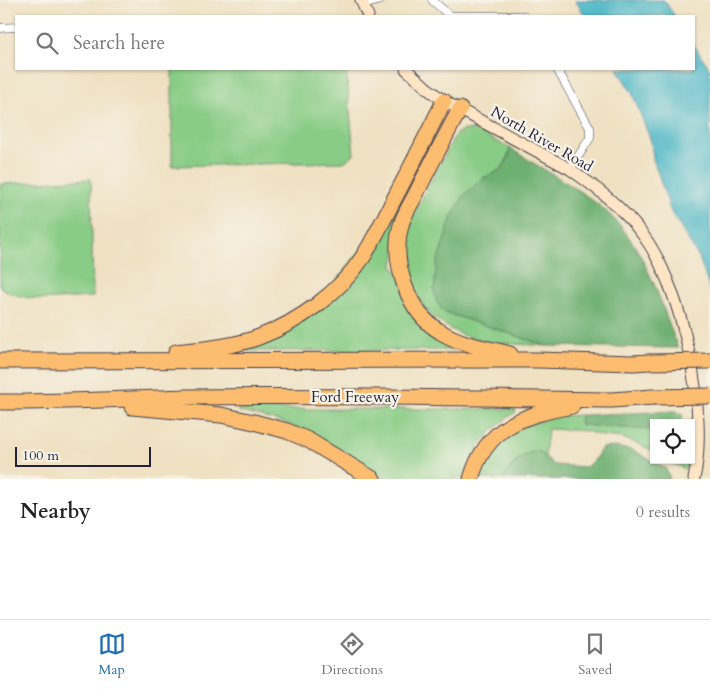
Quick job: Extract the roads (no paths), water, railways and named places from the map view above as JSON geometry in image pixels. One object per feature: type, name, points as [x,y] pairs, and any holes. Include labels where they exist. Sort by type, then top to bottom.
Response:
[{"type":"highway","points":[[97,361],[218,348],[258,338],[284,326],[320,302],[348,276],[362,258],[416,158],[444,100]]},
{"type":"highway","points":[[460,109],[402,223],[399,234],[399,260],[405,287],[421,313],[440,332],[469,344],[538,360]]},
{"type":"highway","points":[[0,361],[538,360],[634,363],[710,361]]},
{"type":"highway","name":"Ford Freeway","points":[[0,402],[68,402],[185,397],[612,400],[653,396],[710,396]]},
{"type":"highway","points":[[471,479],[478,461],[491,441],[500,431],[519,419],[540,412],[612,400]]},
{"type":"highway","points":[[68,402],[221,415],[254,422],[287,431],[308,440],[373,479]]},
{"type":"street","points":[[368,15],[362,2],[381,0]]},
{"type":"street","points":[[432,0],[449,15]]},
{"type":"street","points":[[0,28],[15,28]]},
{"type":"street","name":"North River Road","points":[[407,70],[428,89],[444,100],[570,169],[599,190],[623,211],[643,235],[656,255],[669,282],[677,305],[693,373],[698,409],[698,453],[694,479]]},
{"type":"street","points":[[557,70],[590,128],[591,134],[570,169]]},
{"type":"water","points":[[575,0],[664,0],[674,15],[584,15]]},
{"type":"water","points":[[695,46],[710,69],[710,290],[699,258],[671,212],[653,159],[651,141],[632,93],[618,70],[695,70]]}]
